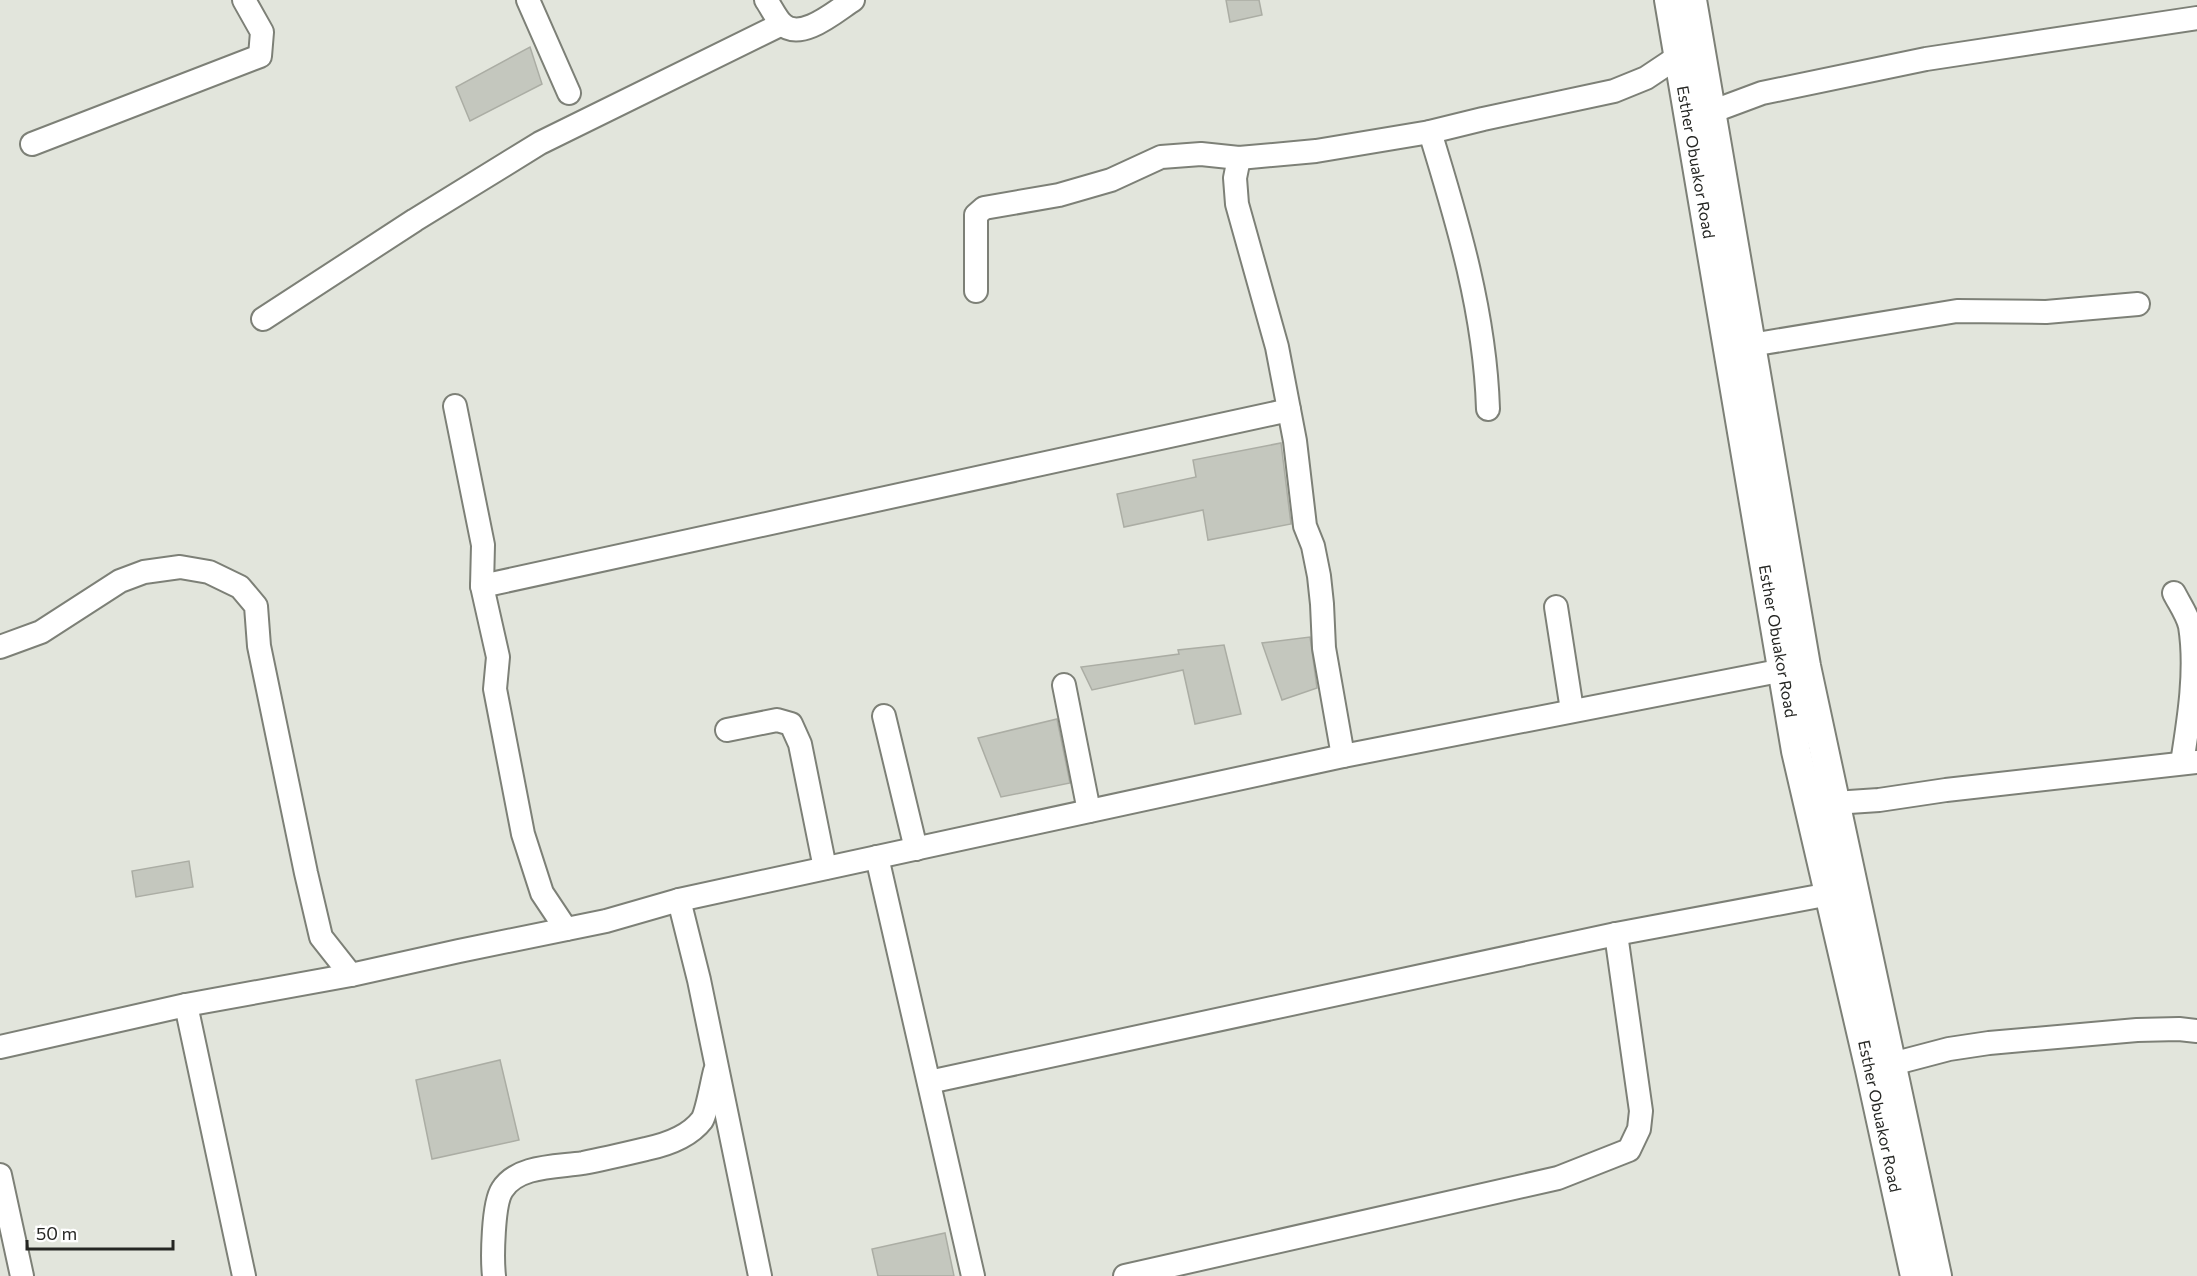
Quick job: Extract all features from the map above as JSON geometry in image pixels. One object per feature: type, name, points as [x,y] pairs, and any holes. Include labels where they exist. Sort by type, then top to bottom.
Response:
[{"type":"street","points":[[32,144],[260,56],[262,32],[244,0]]},
{"type":"street","points":[[528,0],[569,93]]},
{"type":"street","points":[[766,0],[782,24],[794,29],[810,28],[852,0]]},
{"type":"street","name":"Esther Obuakor Road","points":[[1669,0],[1795,668],[1834,803],[1937,1276]]},
{"type":"street","name":"Esther Obuakor Road","points":[[1692,0],[1751,345],[1795,668],[1796,751],[1915,1276]]},
{"type":"street","points":[[1711,112],[1762,93],[1926,59],[2197,18]]},
{"type":"street","points":[[263,319],[415,220],[540,143],[782,24]]},
{"type":"street","points":[[976,291],[976,215],[984,208],[1059,195],[1110,180],[1161,158],[1201,154],[1239,158],[1316,151],[1430,132],[1614,91],[1646,78],[1679,56]]},
{"type":"street","points":[[1430,132],[1467,257],[1484,343],[1488,408]]},
{"type":"street","points":[[1239,158],[1235,178],[1236,204],[1277,347],[1289,410],[1305,526],[1314,546],[1322,604],[1324,648],[1343,756]]},
{"type":"street","points":[[1751,345],[1957,311],[2046,312],[2138,304]]},
{"type":"street","points":[[455,406],[483,545],[482,586],[498,657],[495,689],[524,834],[542,893],[566,929]]},
{"type":"street","points":[[482,586],[1289,410]]},
{"type":"street","points":[[0,647],[41,632],[120,581],[144,572],[180,567],[209,572],[240,587],[256,606],[259,646],[321,937],[351,975]]},
{"type":"street","points":[[1834,803],[1879,800],[1946,790],[2190,763],[2193,651],[2190,624],[2174,593]]},
{"type":"street","points":[[1556,607],[1572,710]]},
{"type":"street","points":[[0,1047],[186,1005],[351,975],[606,921],[679,900],[1343,756],[1795,668]]},
{"type":"street","points":[[1064,685],[1089,811]]},
{"type":"street","points":[[884,716],[916,849]]},
{"type":"street","points":[[727,730],[777,720],[791,724],[800,744],[825,868]]},
{"type":"street","points":[[877,857],[973,1276]]},
{"type":"street","points":[[929,1082],[1616,934],[1830,894]]},
{"type":"street","points":[[679,900],[699,980],[760,1276]]},
{"type":"street","points":[[1125,1276],[1558,1178],[1629,1150],[1639,1129],[1641,1111],[1616,934]]},
{"type":"street","points":[[186,1005],[244,1276]]},
{"type":"street","points":[[1892,1064],[1948,1049],[1989,1043],[2137,1030],[2197,1031]]},
{"type":"street","points":[[494,1276],[492,1259],[497,1211],[502,1191],[513,1178],[537,1169],[595,1160],[681,1138],[702,1119],[716,1067]]},
{"type":"street","points":[[0,1175],[22,1276]]},
{"type":"building","points":[[1226,0],[1259,0],[1262,15],[1230,22]]},
{"type":"building","points":[[530,47],[542,84],[470,121],[456,87]]},
{"type":"building","points":[[1281,443],[1291,524],[1208,540],[1203,510],[1124,527],[1117,494],[1196,477],[1193,460]]},
{"type":"building","points":[[1310,637],[1317,688],[1282,700],[1262,643]]},
{"type":"building","points":[[1224,645],[1241,714],[1195,724],[1183,670],[1092,690],[1081,667],[1179,654],[1178,650]]},
{"type":"building","points":[[1057,719],[1070,783],[1001,797],[978,738]]},
{"type":"building","points":[[189,861],[193,887],[136,897],[132,871]]},
{"type":"building","points":[[500,1060],[519,1140],[432,1159],[416,1080]]},
{"type":"building","points":[[945,1233],[954,1276],[878,1276],[872,1249]]}]
